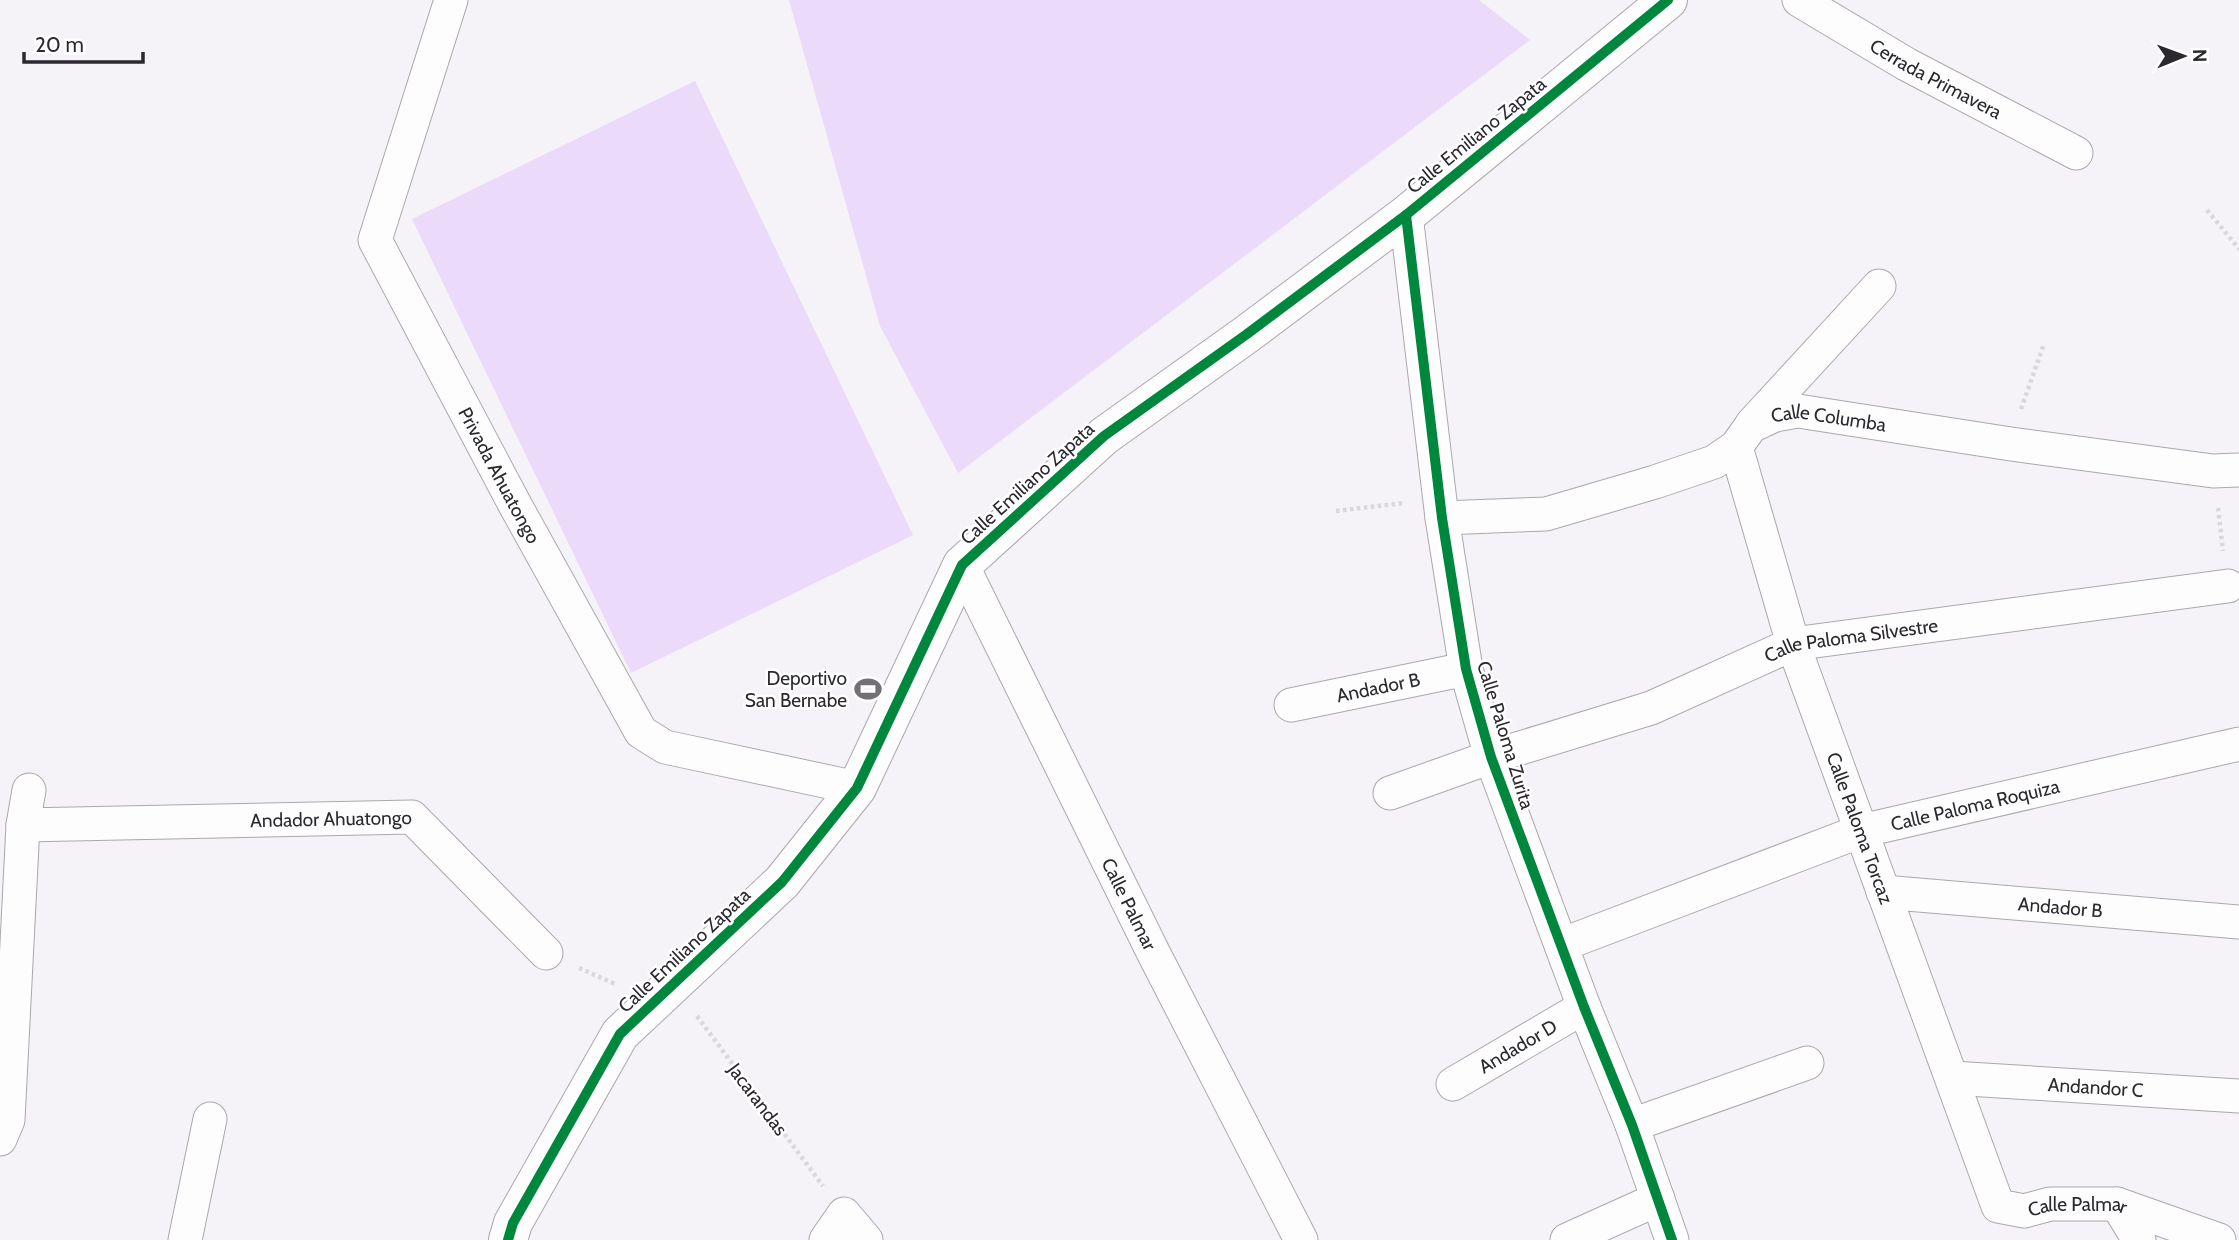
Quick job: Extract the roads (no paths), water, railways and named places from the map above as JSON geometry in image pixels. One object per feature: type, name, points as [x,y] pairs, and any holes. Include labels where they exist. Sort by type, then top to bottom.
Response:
[{"type":"street","name":"Privada Ahuatongo","points":[[451,0],[375,240],[514,503],[640,732],[665,747],[857,788]]},
{"type":"street","name":"Calle Emiliano Zapata","points":[[508,1240],[513,1223],[620,1034],[782,882],[857,788],[962,565],[1104,436],[1247,334],[1406,215],[1668,0]]},
{"type":"street","name":"Cerrada Primavera","points":[[1799,0],[1906,64],[2076,153]]},
{"type":"street","name":"Calle Paloma Zurita","points":[[1406,215],[1441,508],[1466,669],[1491,757],[1584,1007],[1632,1125],[1672,1240]]},
{"type":"street","points":[[1743,436],[1879,286]]},
{"type":"street","name":"Calle Columba","points":[[1441,508],[1546,514],[1714,463],[1743,436],[1775,415],[1798,411],[2038,448],[2213,471],[2239,470]]},
{"type":"street","name":"Calle Paloma Torcaz","points":[[1743,436],[1793,644],[1998,1206]]},
{"type":"street","name":"Calle Palmar","points":[[962,565],[1154,954],[1301,1240]]},
{"type":"street","name":"Calle Paloma Silvestre","points":[[1390,793],[1491,757],[1651,708],[1793,644],[2228,586]]},
{"type":"street","name":"Andador B","points":[[1291,705],[1466,669]]},
{"type":"street","name":"Calle Paloma Roquiza","points":[[1561,945],[1861,831],[2239,744]]},
{"type":"street","points":[[3,1127],[23,825],[29,790]]},
{"type":"street","name":"Andador Ahuatongo","points":[[23,825],[412,817],[546,953]]},
{"type":"street","name":"Andador B","points":[[1883,892],[2239,922]]},
{"type":"street","name":"Andador D","points":[[1453,1084],[1584,1007]]},
{"type":"street","points":[[1632,1125],[1807,1063]]},
{"type":"street","name":"Andandor C","points":[[1952,1078],[2239,1096]]},
{"type":"street","points":[[185,1240],[210,1119]]},
{"type":"street","points":[[1567,1240],[1658,1199]]},
{"type":"street","name":"Calle Palmar","points":[[1998,1206],[2024,1212],[2050,1203],[2117,1204],[2139,1240]]},
{"type":"street","points":[[2117,1204],[2219,1240]]},
{"type":"street","points":[[835,1227],[866,1240]]},
{"type":"place","name":"Deportivo San Bernabe","points":[[868,689]]}]
